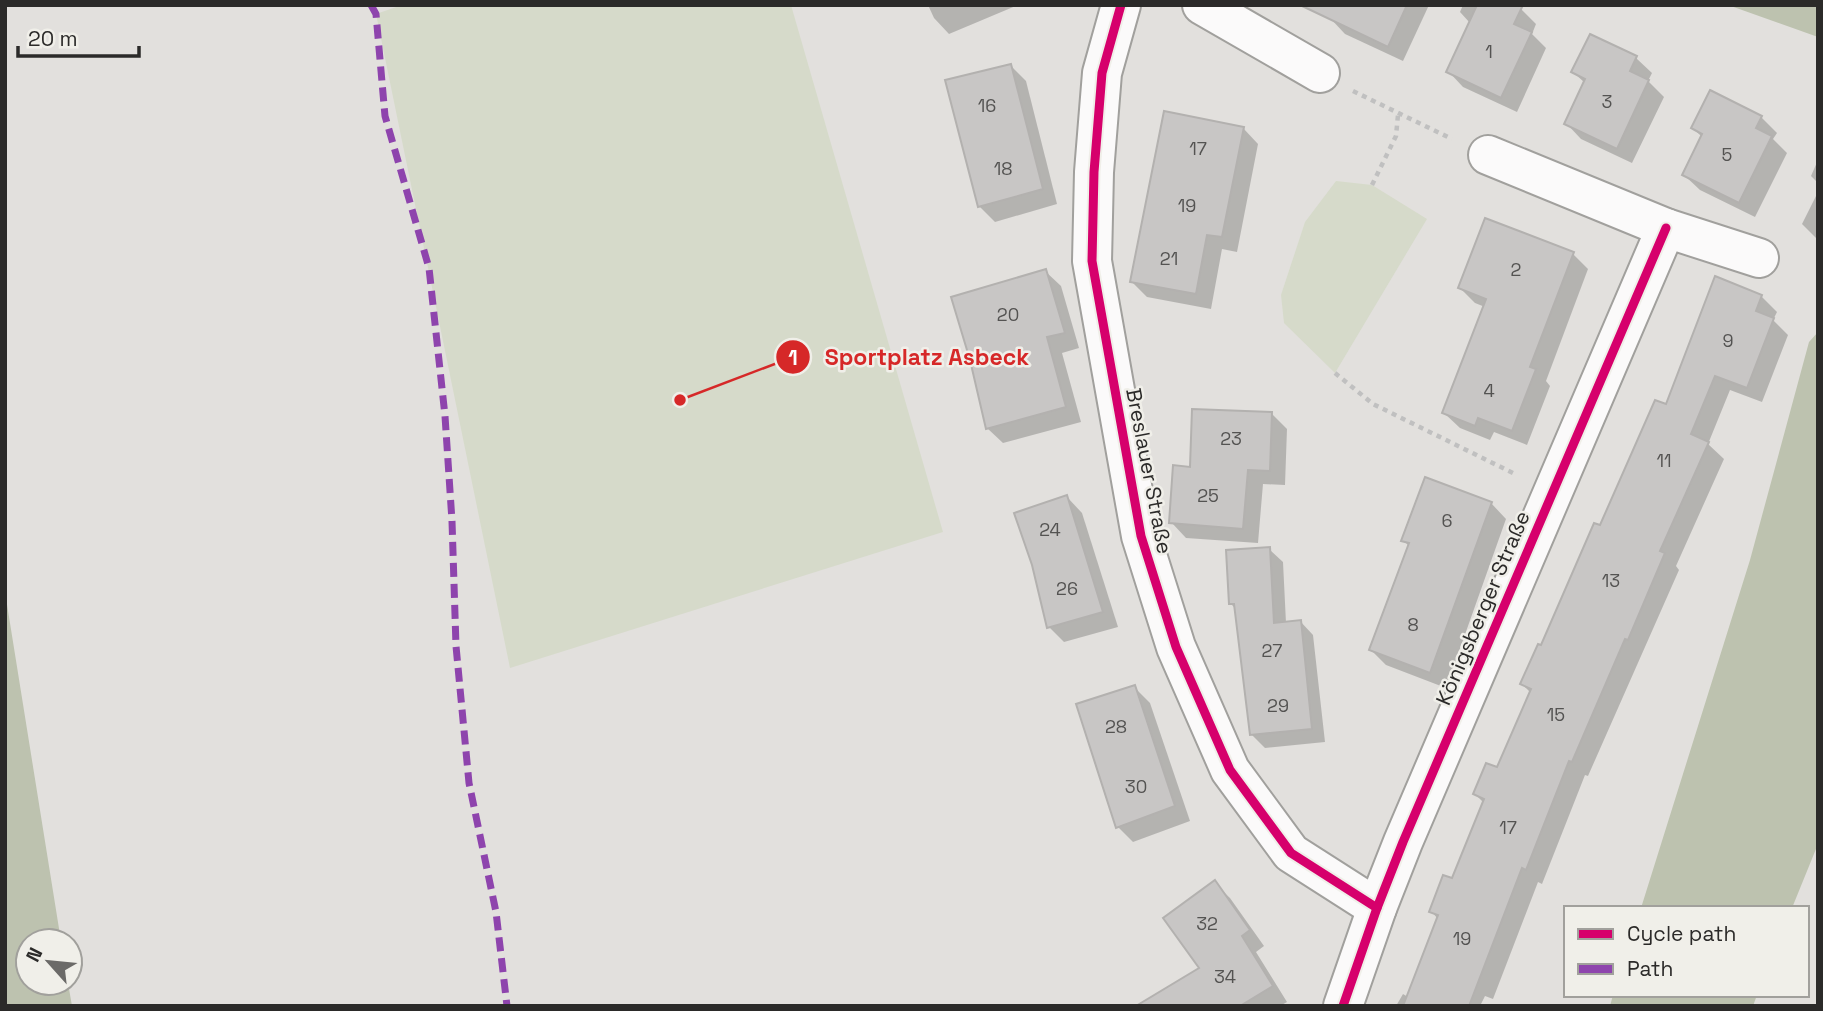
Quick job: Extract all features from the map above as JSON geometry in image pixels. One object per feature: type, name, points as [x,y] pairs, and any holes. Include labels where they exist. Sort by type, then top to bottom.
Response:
[{"type":"street","name":"Breslauer Straße","points":[[1121,5],[1102,73],[1094,172],[1092,261],[1141,536],[1176,647],[1230,770],[1291,853],[1377,908]]},
{"type":"street","points":[[1202,5],[1320,73]]},
{"type":"street","points":[[1488,155],[1666,228],[1759,257]]},
{"type":"street","name":"Königsberger Straße","points":[[1343,1006],[1377,908],[1468,687],[1666,228]]},
{"type":"path","points":[[1320,73],[1398,115],[1488,155]]},
{"type":"path","points":[[1371,185],[1396,136],[1398,115]]},
{"type":"path","points":[[1335,373],[1373,404],[1498,467],[1553,491]]},
{"type":"green space","points":[[402,5],[791,5],[943,532],[510,668],[376,14]]},
{"type":"green space","points":[[1728,5],[1818,5],[1818,37]]},
{"type":"green space","points":[[1336,181],[1372,185],[1427,219],[1335,373],[1284,323],[1281,295],[1305,222]]},
{"type":"green space","points":[[1818,332],[1818,844],[1793,906],[1642,906],[1750,560],[1809,342]]},
{"type":"green space","points":[[5,592],[59,927],[14,927],[14,997],[70,997],[72,1006],[5,1006]]},
{"type":"green space","points":[[1612,997],[1756,997],[1753,1006],[1610,1006]]},
{"type":"building","points":[[1300,5],[1407,5],[1388,47]]},
{"type":"building","points":[[1477,5],[1523,5],[1514,24],[1532,32],[1501,98],[1446,72]]},
{"type":"building","points":[[1590,34],[1637,56],[1630,71],[1649,80],[1617,149],[1564,124],[1585,79],[1571,72]]},
{"type":"building","points":[[1011,64],[1043,189],[978,207],[945,80]]},
{"type":"building","points":[[1710,90],[1762,116],[1756,128],[1772,136],[1739,203],[1682,175],[1702,134],[1691,128]]},
{"type":"building","points":[[1164,111],[1244,127],[1222,237],[1207,235],[1196,294],[1130,282]]},
{"type":"building","points":[[1485,218],[1574,252],[1530,367],[1536,369],[1512,431],[1478,418],[1475,426],[1442,413],[1486,299],[1458,288]]},
{"type":"building","points":[[1046,269],[1065,333],[1047,337],[1066,407],[986,429],[970,360],[951,297]]},
{"type":"building","points":[[1715,276],[1762,295],[1756,311],[1774,318],[1747,388],[1715,376],[1691,434],[1709,442],[1660,551],[1665,553],[1628,640],[1625,639],[1572,762],[1569,761],[1526,870],[1522,868],[1469,1006],[1403,1006],[1438,915],[1429,912],[1443,875],[1452,878],[1484,799],[1473,794],[1486,763],[1497,767],[1531,689],[1520,684],[1538,644],[1541,645],[1594,523],[1600,525],[1655,400],[1666,404]]},
{"type":"building","points":[[1192,409],[1272,412],[1270,471],[1248,470],[1243,529],[1169,523],[1173,465],[1190,467]]},
{"type":"building","points":[[1425,477],[1492,502],[1430,673],[1369,650],[1409,543],[1401,541]]},
{"type":"building","points":[[1067,495],[1103,612],[1047,628],[1032,565],[1014,513]]},
{"type":"building","points":[[1270,547],[1274,623],[1301,620],[1312,729],[1250,735],[1234,604],[1229,604],[1226,550]]},
{"type":"building","points":[[1135,685],[1175,806],[1116,828],[1076,704]]},
{"type":"building","points":[[1215,880],[1250,930],[1242,936],[1273,986],[1240,1006],[1136,1006],[1199,968],[1163,918]]},
{"type":"marked path","points":[[371,5],[376,14],[385,116],[429,268],[445,416],[456,646],[469,783],[496,912],[507,1006]]},
{"type":"cycle path","points":[[1121,5],[1102,73],[1094,172],[1092,261],[1141,536],[1176,647],[1230,770],[1291,853],[1377,908]]},
{"type":"cycle path","points":[[1343,1006],[1403,842],[1666,228]]},
{"type":"place","name":"Sportplatz Asbeck","points":[[680,400]]}]
